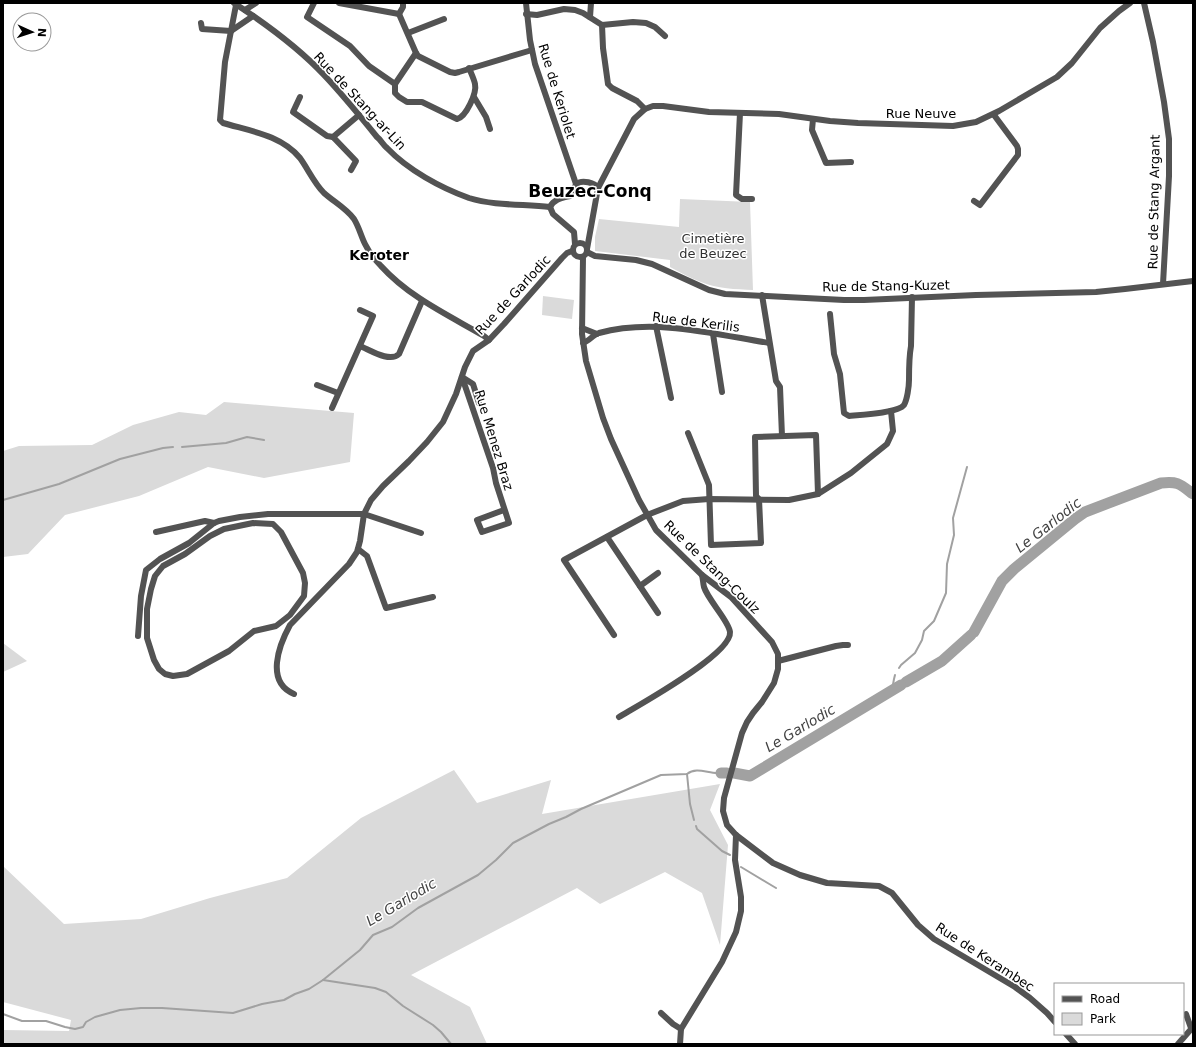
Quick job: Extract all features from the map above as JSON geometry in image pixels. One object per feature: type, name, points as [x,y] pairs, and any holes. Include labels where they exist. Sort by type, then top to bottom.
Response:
[{"type":"street","points":[[245,10],[256,3]]},
{"type":"street","points":[[314,3],[307,17],[350,46],[369,66],[395,84]]},
{"type":"street","points":[[339,3],[399,14]]},
{"type":"street","points":[[403,3],[399,14],[416,53],[450,72],[455,73],[532,50]]},
{"type":"street","name":"Rue de Keriolet","points":[[526,3],[526,14],[535,64],[576,184]]},
{"type":"street","points":[[590,17],[591,3]]},
{"type":"street","name":"Rue Neuve","points":[[645,109],[653,106],[662,106],[709,112],[780,114],[852,123],[953,126],[976,122],[994,115],[1049,82],[1064,71],[1100,28],[1130,3]]},
{"type":"street","name":"Rue de Stang Argant","points":[[1144,3],[1153,42],[1169,139],[1169,176],[1163,284]]},
{"type":"street","points":[[235,4],[225,62],[220,120],[223,124],[269,136],[284,144],[300,158],[324,192],[344,208],[354,219],[366,245],[380,266],[422,301],[489,340]]},
{"type":"street","name":"Rue de Stang-ar-Lin","points":[[235,4],[294,47],[340,92],[387,148],[418,173],[446,189],[485,202],[550,207]]},
{"type":"street","points":[[526,14],[537,15],[564,9],[575,10],[602,25],[633,22],[646,23],[655,27],[665,36]]},
{"type":"street","points":[[201,23],[202,29],[231,31],[253,16]]},
{"type":"street","points":[[408,33],[444,19]]},
{"type":"street","points":[[575,244],[579,242],[584,243],[585,252],[576,256],[572,251],[575,244],[574,232],[567,224],[553,214],[550,207],[552,203],[556,200],[570,196],[576,184],[582,182],[597,185],[598,188],[634,119],[645,109],[637,101],[612,88],[608,84],[602,48],[602,25]]},
{"type":"street","points":[[416,53],[395,84],[395,93],[407,102],[422,102],[457,120],[461,119],[474,97],[476,85],[469,68]]},
{"type":"street","points":[[474,97],[486,118],[490,129]]},
{"type":"street","points":[[300,98],[293,112],[327,136],[333,137],[356,161],[351,170]]},
{"type":"street","points":[[740,113],[736,195],[742,199],[752,199]]},
{"type":"street","points":[[333,137],[359,115]]},
{"type":"street","points":[[974,201],[980,206],[1018,155],[1017,146],[994,115]]},
{"type":"street","points":[[813,119],[812,130],[826,163],[851,162]]},
{"type":"street","name":"Rue de Stang-Coulz","points":[[598,188],[585,252],[582,328],[586,361],[603,418],[636,493],[656,530],[702,575],[731,597],[772,642],[778,654],[778,669],[774,683],[750,718],[742,733],[724,798],[723,811],[727,825],[736,835]]},
{"type":"street","name":"Rue de Garlodic","points":[[294,694],[286,691],[278,678],[276,669],[284,636],[290,625],[349,564],[357,552],[364,514],[371,500],[414,456],[443,422],[473,351],[489,340],[562,258],[567,253],[572,251]]},
{"type":"street","name":"Rue de Stang-Kuzet","points":[[585,252],[595,256],[636,260],[652,264],[709,290],[725,294],[844,300],[1096,292],[1193,281]]},
{"type":"street","points":[[762,296],[776,381],[780,387],[782,436]]},
{"type":"street","points":[[830,314],[834,354],[840,374],[844,413],[849,416],[891,411],[899,409],[904,405],[908,388],[912,297]]},
{"type":"street","points":[[360,346],[388,358],[396,357],[399,354],[422,301]]},
{"type":"street","points":[[332,408],[373,316],[360,310]]},
{"type":"street","points":[[656,326],[671,398]]},
{"type":"street","name":"Rue de Kerilis","points":[[583,343],[597,334],[630,327],[656,326],[769,343]]},
{"type":"street","points":[[582,328],[597,334]]},
{"type":"street","points":[[713,334],[722,392]]},
{"type":"street","points":[[462,377],[473,384],[479,403]]},
{"type":"street","name":"Rue Menez Braz","points":[[462,377],[493,468],[496,483],[509,523],[482,532],[477,520],[504,510]]},
{"type":"street","points":[[316,385],[338,393]]},
{"type":"street","points":[[614,635],[564,560],[647,515],[683,501],[709,499],[789,500],[818,494],[851,473],[887,444],[893,431],[891,411]]},
{"type":"street","points":[[688,433],[709,485],[711,545],[761,544],[760,500],[756,496],[755,437],[816,435],[818,494]]},
{"type":"street","points":[[138,636],[141,596],[146,570],[160,560],[190,543],[214,523],[219,521],[268,514],[364,514],[422,534]]},
{"type":"street","points":[[156,532],[205,521],[214,523]]},
{"type":"street","points":[[253,523],[273,524],[281,532],[303,573],[305,583],[304,596],[290,615],[276,626],[254,631],[229,651],[187,674],[173,676],[165,674],[159,669],[148,645],[146,629],[147,609],[155,576],[163,566],[185,554],[210,536],[224,529],[253,523]]},
{"type":"street","points":[[607,537],[658,613]]},
{"type":"street","points":[[358,549],[367,556],[386,608],[433,597]]},
{"type":"street","points":[[640,586],[658,573]]},
{"type":"street","points":[[619,717],[672,686],[697,669],[728,640],[730,633],[728,626],[714,606],[704,587],[702,575]]},
{"type":"street","points":[[304,596],[314,599]]},
{"type":"street","points":[[778,661],[836,646],[848,645]]},
{"type":"street","points":[[680,1044],[681,1029],[722,962],[736,932],[741,911],[741,897],[735,860],[736,835]]},
{"type":"street","name":"Rue de Kerambec","points":[[736,835],[773,863],[800,875],[827,883],[879,886],[892,893],[918,925],[934,939],[1015,987],[1030,998],[1054,1021]]},
{"type":"street","points":[[661,1013],[681,1029]]},
{"type":"street","points":[[1178,1044],[1192,1027],[1186,1014]]},
{"type":"street","points":[[1067,1035],[1075,1044]]},
{"type":"green space","name":"Cimetière de Beuzec","points":[[680,199],[750,202],[753,290],[713,286],[693,279],[670,267],[670,260],[595,251],[595,237],[599,219],[679,227]]},
{"type":"green space","points":[[543,296],[574,300],[572,319],[542,315]]},
{"type":"green space","points":[[224,402],[354,413],[350,462],[264,478],[208,467],[139,496],[65,515],[28,554],[3,557],[3,451],[19,446],[92,445],[133,425],[179,412],[206,415]]},
{"type":"green space","points":[[3,643],[27,661],[3,672]]},
{"type":"green space","points":[[454,770],[477,803],[551,780],[542,814],[720,784],[710,810],[728,845],[720,945],[702,893],[665,872],[600,904],[577,888],[411,975],[470,1007],[487,1044],[3,1044],[3,1030],[69,1031],[71,1020],[3,1002],[3,866],[64,924],[141,919],[210,898],[287,878],[361,818]]},
{"type":"waterway","points":[[182,447],[226,443],[247,437],[264,440]]},
{"type":"waterway","points":[[3,500],[59,484],[120,459],[163,448],[173,447]]},
{"type":"waterway","points":[[899,668],[915,653],[922,640],[924,631],[934,621],[946,593],[947,564],[954,535],[953,518],[967,467]]},
{"type":"waterway","name":"Le Garlodic","points":[[974,632],[1002,581],[1014,569],[1085,512],[1161,483],[1171,482],[1178,484],[1193,494]]},
{"type":"waterway","name":"Le Garlodic","points":[[906,682],[942,661],[971,635]]},
{"type":"waterway","points":[[892,690],[895,675]]},
{"type":"waterway","name":"Le Garlodic","points":[[734,773],[750,776],[901,685]]},
{"type":"waterway","name":"Le Garlodic","points":[[3,1014],[22,1021],[46,1021],[75,1029],[83,1027],[86,1022],[95,1017],[120,1010],[162,1008],[233,1013],[262,1004],[284,1000],[309,989],[323,980],[360,950],[373,935],[392,927],[418,908],[478,875],[513,843],[549,824],[661,775],[687,774],[694,771],[717,773]]},
{"type":"waterway","name":"Le Garlodic","points":[[721,773],[727,773]]},
{"type":"waterway","points":[[687,774],[690,804],[694,820]]},
{"type":"waterway","points":[[696,826],[697,829],[722,851],[730,855]]},
{"type":"waterway","points":[[741,867],[776,888]]},
{"type":"waterway","points":[[323,980],[375,988],[386,992],[403,1006],[433,1025],[451,1044]]},
{"type":"district","name":"Beuzec-Conq","points":[[590,191]]},
{"type":"district","name":"Keroter","points":[[379,255]]}]
